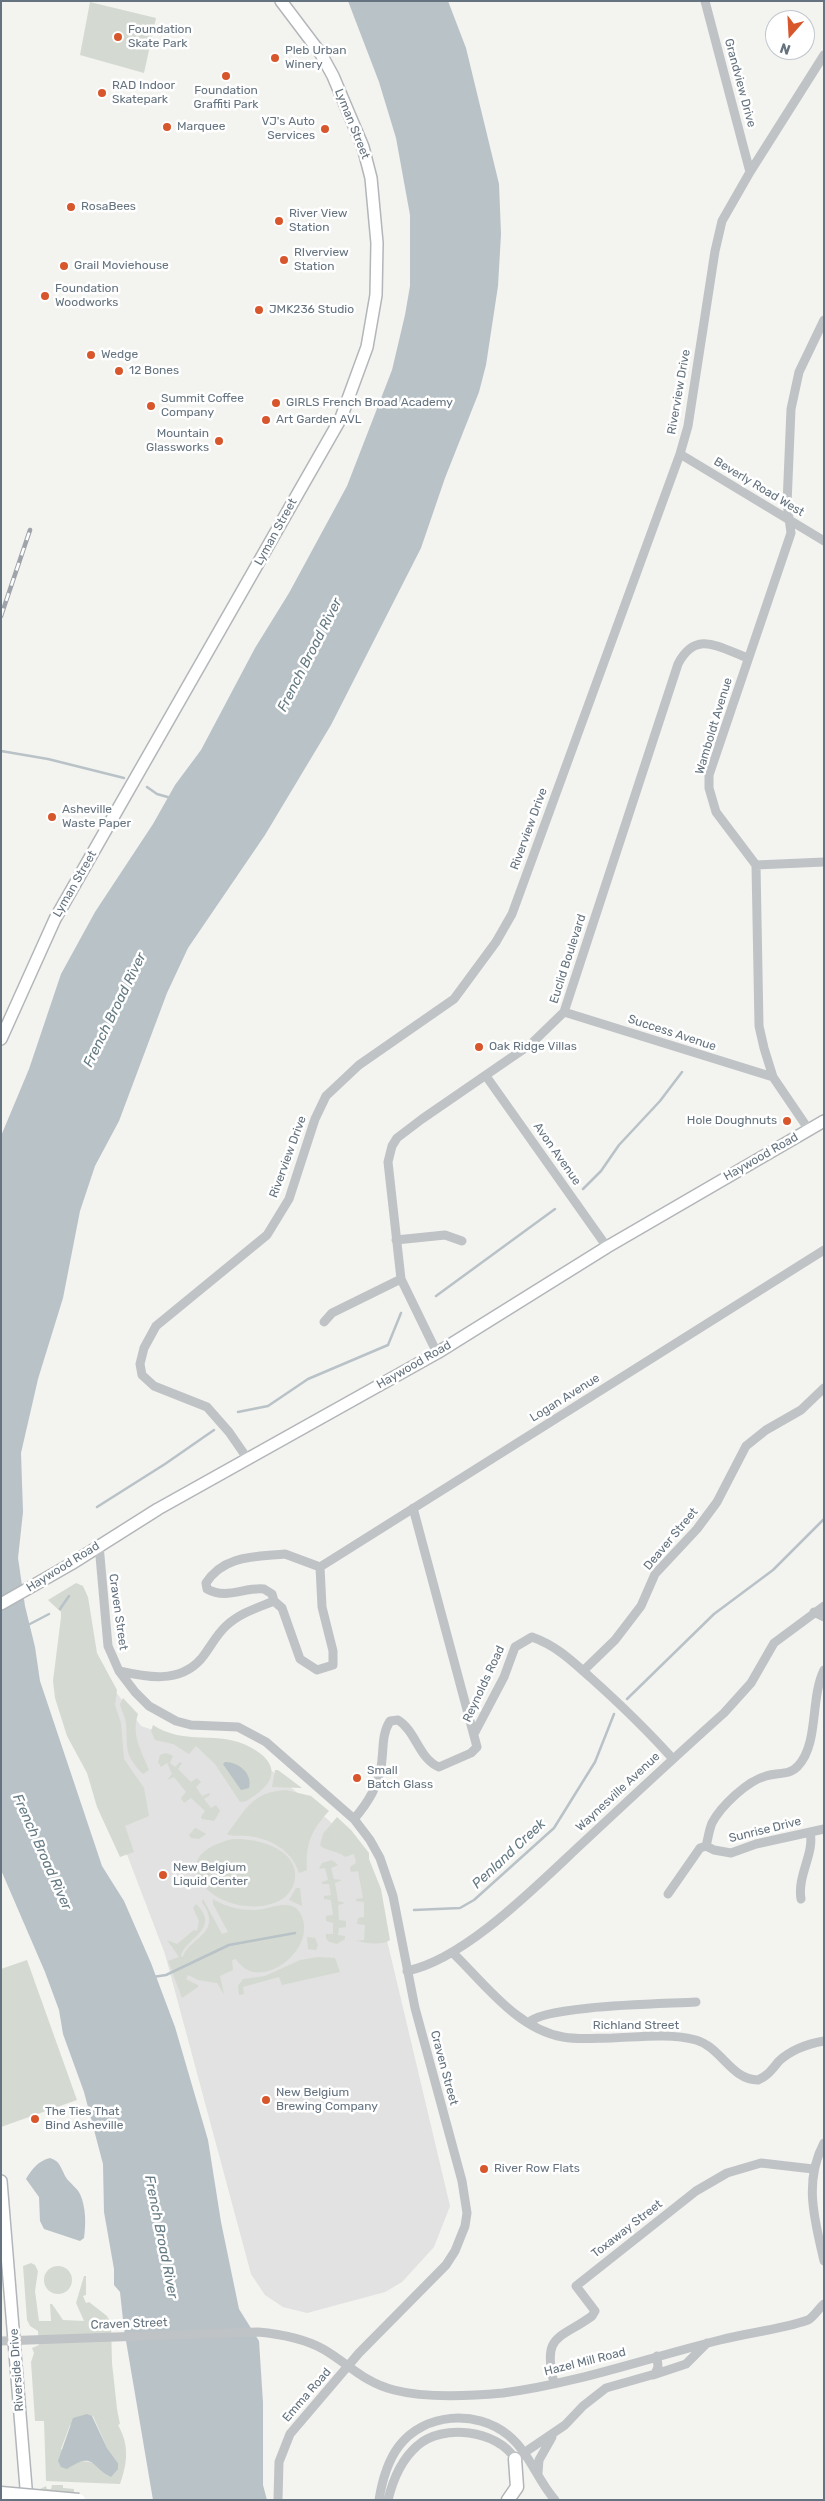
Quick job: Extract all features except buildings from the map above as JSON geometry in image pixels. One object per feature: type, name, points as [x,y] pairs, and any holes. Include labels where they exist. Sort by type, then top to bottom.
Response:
[{"type":"highway","points":[[508,2500],[516,2487],[520,2455]]},
{"type":"highway","points":[[1,2493],[80,2500]]},
{"type":"main road","name":"Lyman Street","points":[[1,1039],[54,919],[122,804],[341,418],[367,347],[376,295],[377,260],[371,178],[363,147],[321,54],[281,1]]},
{"type":"main road","name":"Haywood Road","points":[[1,1604],[247,1458],[436,1353],[607,1247],[824,1121]]},
{"type":"main road","name":"Riverside Drive","points":[[1,2181],[27,2500]]},
{"type":"street","name":"Grandview Drive","points":[[705,1],[750,172]]},
{"type":"street","name":"Riverview Drive","points":[[247,1458],[208,1407],[154,1386],[142,1376],[140,1364],[144,1348],[156,1326],[267,1236],[289,1199],[315,1119],[326,1096],[359,1065],[454,999],[496,942],[512,914],[680,454],[688,426],[715,251],[722,221],[750,172],[824,55]]},
{"type":"street","name":"Wamboldt Avenue","points":[[756,865],[716,812],[709,788],[709,775],[792,533],[787,504],[791,409],[799,372],[824,320]]},
{"type":"street","name":"Beverly Road West","points":[[680,454],[824,541]]},
{"type":"street","name":"Euclid Boulevard","points":[[436,1353],[401,1279],[388,1162],[392,1146],[397,1138],[422,1119],[531,1044],[564,1012],[681,657],[688,648],[701,643],[710,644],[748,658]]},
{"type":"street","points":[[809,1130],[773,1078],[759,1026],[756,865],[824,862]]},
{"type":"street","name":"Success Avenue","points":[[564,1012],[773,1078]]},
{"type":"street","name":"Avon Avenue","points":[[486,1076],[607,1247]]},
{"type":"street","points":[[396,1240],[445,1234],[462,1241]]},
{"type":"street","name":"Logan Avenue","points":[[320,1567],[824,1250]]},
{"type":"street","points":[[324,1322],[332,1313],[401,1279]]},
{"type":"street","name":"Deaver Street","points":[[582,1671],[615,1640],[641,1606],[655,1574],[717,1502],[746,1446],[766,1430],[801,1410],[824,1388]]},
{"type":"street","name":"Reynolds Road","points":[[413,1508],[474,1734]]},
{"type":"street","name":"Craven Street","points":[[1,2341],[14,2339],[258,2332],[304,2340],[348,2366],[381,2329],[446,2265],[460,2240],[467,2213],[462,2181],[407,1971],[386,1872],[370,1840],[354,1819],[317,1785],[254,1734],[238,1727],[191,1725],[164,1716],[149,1706],[118,1672],[108,1646],[99,1545]]},
{"type":"street","points":[[285,1554],[320,1567],[322,1607],[333,1651],[333,1665],[316,1670],[300,1659],[282,1608],[274,1601],[272,1594],[264,1588],[230,1595],[207,1590],[206,1583],[220,1567],[234,1559],[285,1554]]},
{"type":"street","points":[[118,1672],[154,1679],[187,1670],[200,1660],[226,1626],[241,1614],[274,1601]]},
{"type":"street","name":"Waynesville Avenue","points":[[407,1971],[428,1965],[453,1952],[519,1902],[724,1713],[744,1690],[774,1643],[824,1606]]},
{"type":"street","points":[[814,1612],[824,1617]]},
{"type":"street","name":"Reynolds Road","points":[[474,1734],[504,1677],[515,1647],[532,1637],[552,1644],[634,1716],[673,1759]]},
{"type":"street","name":"Sunrise Drive","points":[[824,1670],[817,1686],[809,1744],[802,1762],[790,1772],[762,1777],[739,1792],[712,1823],[706,1846],[714,1850],[731,1853],[824,1829]]},
{"type":"street","points":[[354,1819],[369,1802],[381,1769],[384,1729],[390,1721],[398,1720],[406,1725],[430,1764],[438,1768],[471,1753],[477,1747],[474,1734]]},
{"type":"street","points":[[801,1899],[799,1882],[811,1843],[810,1832]]},
{"type":"street","points":[[668,1894],[700,1848],[706,1846]]},
{"type":"street","name":"Richland Street","points":[[453,1952],[512,2011],[528,2023],[563,2037],[658,2037],[696,2040],[708,2046],[748,2080],[758,2080],[765,2077],[788,2054],[800,2047],[824,2041]]},
{"type":"street","points":[[528,2023],[542,2014],[582,2009],[696,2002]]},
{"type":"street","points":[[824,2143],[813,2169],[811,2204],[824,2261]]},
{"type":"street","name":"Toxaway Street","points":[[554,2383],[549,2364],[552,2344],[559,2336],[592,2316],[595,2311],[576,2286],[615,2253],[696,2191],[727,2173],[762,2164],[813,2169]]},
{"type":"street","name":"Hazel Mill Road","points":[[348,2366],[359,2376],[372,2382],[411,2393],[502,2393],[554,2383],[810,2319],[824,2304]]},
{"type":"street","points":[[520,2455],[556,2431],[606,2388],[686,2364],[708,2343]]},
{"type":"street","points":[[653,2375],[658,2368],[657,2356]]},
{"type":"street","name":"Emma Road","points":[[278,2500],[279,2462],[290,2434],[348,2366]]},
{"type":"street","points":[[378,2500],[387,2466],[398,2447],[407,2437],[435,2421],[473,2418],[493,2424],[508,2435],[520,2455]]},
{"type":"street","points":[[538,2473],[539,2460],[556,2431]]},
{"type":"street","points":[[388,2500],[397,2473],[406,2457],[419,2444],[437,2435],[460,2432],[482,2436],[502,2444],[520,2455],[538,2473],[555,2500]]},
{"type":"shaded area","name":"Foundation Skate Park","points":[[90,2],[156,18],[144,73],[80,55]]},
{"type":"shaded area","points":[[76,1583],[83,1586],[88,1597],[97,1653],[117,1690],[115,1705],[121,1723],[124,1759],[144,1788],[149,1816],[125,1826],[134,1852],[120,1857],[97,1807],[87,1773],[67,1736],[55,1698],[53,1681],[61,1612],[48,1600]]},
{"type":"shaded area","name":"New Belgium Brewing Company","points":[[96,1665],[141,1726],[189,1742],[246,1748],[351,1840],[385,1932],[450,2206],[434,2247],[402,2282],[385,2292],[307,2313],[283,2307],[265,2295],[251,2274],[165,1954],[89,1755]]},
{"type":"shaded area","points":[[123,1698],[138,1714],[136,1736],[149,1770],[143,1774],[129,1756],[126,1723],[120,1704]]},
{"type":"shaded area","points":[[153,1725],[177,1735],[227,1739],[250,1747],[266,1758],[272,1770],[271,1777],[262,1790],[248,1800],[240,1802],[215,1764],[196,1746],[189,1754],[173,1744],[155,1740],[151,1731]]},
{"type":"shaded area","points":[[166,1753],[173,1756],[170,1763],[175,1767],[180,1762],[182,1763],[178,1769],[191,1782],[197,1778],[201,1782],[196,1787],[202,1796],[209,1793],[210,1795],[204,1799],[211,1808],[216,1805],[220,1811],[214,1821],[202,1819],[201,1817],[205,1811],[191,1798],[184,1803],[181,1798],[186,1792],[174,1777],[167,1780],[172,1774],[167,1763],[161,1767],[158,1762],[160,1755]]},
{"type":"shaded area","points":[[275,1770],[278,1770],[302,1788],[272,1787]]},
{"type":"shaded area","points":[[286,1790],[311,1796],[329,1811],[318,1824],[311,1838],[307,1852],[307,1870],[299,1873],[296,1865],[286,1852],[272,1843],[256,1837],[227,1834],[250,1804],[257,1798],[274,1791]]},
{"type":"shaded area","points":[[337,1817],[351,1830],[369,1853],[369,1859],[381,1889],[390,1940],[387,1942],[374,1944],[356,1941],[364,1940],[365,1925],[357,1924],[358,1918],[364,1917],[364,1902],[356,1901],[356,1899],[363,1898],[358,1871],[351,1872],[350,1867],[356,1863],[354,1854],[345,1857],[320,1845],[323,1834]]},
{"type":"shaded area","points":[[195,1828],[206,1834],[199,1839],[191,1838],[189,1835]]},
{"type":"shaded area","points":[[233,1839],[262,1842],[272,1846],[288,1857],[293,1864],[295,1877],[293,1886],[286,1896],[279,1901],[258,1906],[237,1905],[218,1897],[204,1887],[197,1874],[197,1860],[209,1848]]},
{"type":"shaded area","points":[[332,1860],[338,1865],[331,1868],[334,1879],[342,1880],[335,1883],[338,1901],[345,1903],[338,1905],[339,1920],[346,1921],[346,1927],[339,1928],[338,1935],[345,1936],[345,1939],[337,1944],[329,1942],[326,1938],[326,1934],[333,1934],[333,1923],[326,1921],[326,1916],[333,1915],[331,1900],[324,1899],[324,1896],[331,1895],[329,1884],[322,1884],[322,1882],[328,1880],[325,1868],[319,1869],[322,1863]]},
{"type":"shaded area","points":[[296,1888],[300,1888],[302,1906],[289,1900]]},
{"type":"shaded area","points":[[203,1899],[222,1934],[228,1932],[213,1904],[213,1899],[233,1908],[243,1909],[254,1910],[281,1905],[293,1907],[298,1910],[302,1917],[304,1930],[301,1943],[293,1955],[283,1964],[270,1970],[258,1972],[246,1969],[236,1959],[232,1960],[233,1970],[220,1976],[224,1994],[217,1983],[198,1980],[188,1975],[186,1979],[198,1985],[198,1987],[182,1998],[168,1961],[179,1957],[167,1940],[177,1944],[194,1930],[197,1931],[199,1921],[193,1908],[196,1904],[203,1913],[204,1927],[184,1950],[181,1956],[183,1957],[186,1950],[207,1928],[209,1921],[208,1913],[202,1902]]},
{"type":"shaded area","points":[[307,1937],[315,1938],[318,1945],[316,1950],[308,1949]]},
{"type":"shaded area","points":[[318,1957],[335,1958],[340,1972],[282,1985],[279,1977],[243,1987],[244,1994],[239,1995],[238,1986],[243,1979],[265,1976],[300,1960]]},
{"type":"shaded area","points":[[27,1960],[77,2100],[1,2127],[1,1969]]},
{"type":"shaded area","points":[[31,2263],[35,2265],[38,2271],[35,2291],[39,2321],[51,2321],[50,2304],[52,2304],[63,2320],[84,2321],[76,2303],[84,2276],[86,2276],[86,2295],[83,2296],[86,2303],[89,2302],[107,2316],[111,2323],[112,2363],[120,2424],[118,2425],[124,2438],[126,2452],[125,2467],[120,2484],[46,2481],[44,2421],[35,2421],[31,2362],[34,2353],[32,2348],[39,2345],[38,2331],[30,2326],[27,2320],[23,2266]],"holes":[[[93,2416],[107,2448],[118,2463],[100,2468],[90,2462],[78,2462],[61,2449],[70,2425]]]},
{"type":"shaded area","points":[[58,2266],[68,2270],[72,2280],[68,2290],[58,2294],[48,2290],[44,2280],[48,2270]]},
{"type":"shaded area","points":[[52,2485],[63,2485],[63,2488],[74,2489],[74,2493],[40,2500],[40,2489],[46,2486],[47,2489],[51,2489]]},
{"type":"water","name":"French Broad River","points":[[348,1],[448,1],[466,48],[499,184],[501,234],[498,286],[486,365],[479,392],[445,478],[421,548],[331,725],[265,835],[188,948],[167,993],[119,1121],[95,1166],[80,1211],[63,1298],[38,1379],[21,1453],[23,1512],[18,1558],[25,1606],[35,1647],[40,1681],[102,1866],[124,1901],[151,1963],[175,2027],[208,2140],[221,2222],[239,2309],[259,2341],[263,2403],[263,2485],[267,2500],[153,2500],[124,2329],[120,2292],[114,2285],[114,2269],[104,2212],[103,2164],[84,2092],[63,2034],[59,2010],[45,1972],[1,1870],[1,1136],[29,1069],[61,974],[95,912],[153,824],[175,785],[201,750],[255,648],[289,593],[347,486],[392,370],[410,286],[410,215],[396,138],[379,82]]},
{"type":"water","points":[[225,1762],[235,1764],[244,1770],[249,1778],[249,1788],[241,1790],[223,1764]]},
{"type":"water","points":[[50,2158],[59,2164],[67,2179],[82,2199],[85,2227],[84,2238],[80,2241],[44,2229],[40,2221],[39,2197],[26,2179],[36,2166]]},
{"type":"water","points":[[87,2414],[92,2416],[107,2448],[118,2463],[118,2469],[111,2477],[92,2462],[83,2461],[67,2469],[61,2467],[58,2461],[73,2418]]},
{"type":"waterway","points":[[1,751],[48,759],[124,778]]},
{"type":"waterway","points":[[147,787],[157,794],[171,798]]},
{"type":"waterway","points":[[583,1189],[601,1171],[619,1145],[660,1101],[682,1072]]},
{"type":"waterway","points":[[436,1296],[555,1209]]},
{"type":"waterway","points":[[238,1412],[268,1406],[308,1379],[388,1345],[401,1313]]},
{"type":"waterway","points":[[97,1507],[214,1430]]},
{"type":"waterway","name":"Penland Creek","points":[[627,1699],[714,1614],[773,1570],[824,1519]]},
{"type":"waterway","points":[[60,1609],[69,1596]]},
{"type":"waterway","points":[[28,1625],[49,1614]]},
{"type":"waterway","name":"Penland Creek","points":[[414,1910],[460,1908],[474,1900],[554,1828],[595,1762],[614,1714]]},
{"type":"waterway","name":"Penland Creek","points":[[153,1977],[166,1975],[229,1945],[295,1933]]},
{"type":"railway","points":[[1,616],[30,530]]},
{"type":"place","name":"Foundation Skate Park","points":[[118,37]]},
{"type":"place","name":"Pleb Urban Winery","points":[[275,58]]},
{"type":"place","name":"Foundation Graffiti Park","points":[[226,76]]},
{"type":"place","name":"RAD Indoor Skatepark","points":[[102,93]]},
{"type":"place","name":"Marquee","points":[[167,127]]},
{"type":"place","name":"VJ's Auto Services","points":[[325,129]]},
{"type":"place","name":"RosaBees","points":[[71,207]]},
{"type":"place","name":"River View Station","points":[[279,221]]},
{"type":"place","name":"RIverview Station","points":[[284,260]]},
{"type":"place","name":"Grail Moviehouse","points":[[64,266]]},
{"type":"place","name":"Foundation Woodworks","points":[[45,296]]},
{"type":"place","name":"JMK236 Studio","points":[[259,310]]},
{"type":"place","name":"Wedge","points":[[91,355]]},
{"type":"place","name":"12 Bones","points":[[119,371]]},
{"type":"place","name":"GIRLS French Broad Academy","points":[[276,403]]},
{"type":"place","name":"Summit Coffee Company","points":[[151,406]]},
{"type":"place","name":"Art Garden AVL","points":[[266,420]]},
{"type":"place","name":"Mountain Glassworks","points":[[219,441]]},
{"type":"place","name":"Asheville Waste Paper","points":[[52,817]]},
{"type":"place","name":"Oak Ridge Villas","points":[[479,1047]]},
{"type":"place","name":"Hole Doughnuts","points":[[787,1121]]},
{"type":"place","name":"Small Batch Glass","points":[[357,1778]]},
{"type":"place","name":"New Belgium Liquid Center","points":[[163,1875]]},
{"type":"place","name":"New Belgium Brewing Company","points":[[266,2100]]},
{"type":"place","name":"The Ties That Bind Asheville","points":[[35,2119]]},
{"type":"place","name":"River Row Flats","points":[[484,2169]]}]
